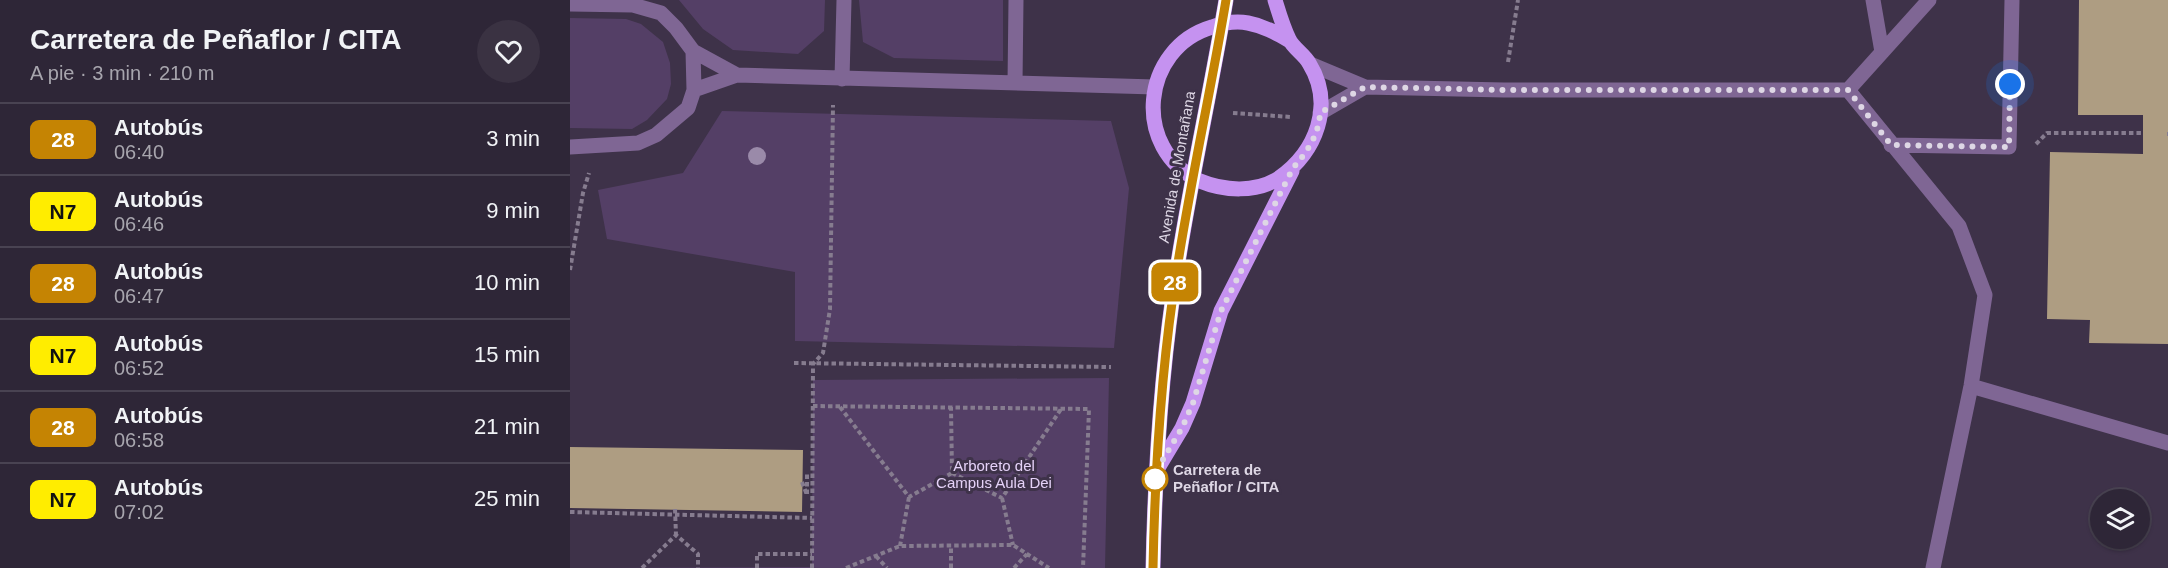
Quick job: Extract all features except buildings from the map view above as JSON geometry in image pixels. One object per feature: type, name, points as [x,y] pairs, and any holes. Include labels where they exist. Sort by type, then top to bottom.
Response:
[{"type":"main road","name":"Avenida de Montañana","points":[[1153,568],[1155,473],[1165,362],[1177,270],[1226,0]]},
{"type":"main road","points":[[1275,0],[1290,41]]},
{"type":"main road","points":[[1155,473],[1182,428],[1193,403],[1221,311],[1293,168],[1315,138],[1320,116],[1320,96],[1310,64],[1290,41],[1269,29],[1246,22],[1222,24],[1199,31],[1179,45],[1163,64],[1155,87],[1152,106],[1154,123],[1160,140],[1179,167],[1193,177],[1213,186],[1234,189],[1255,188],[1275,180],[1293,168]]},
{"type":"lane","points":[[842,79],[844,0]]},
{"type":"lane","points":[[1016,0],[1016,83]]},
{"type":"lane","points":[[1873,0],[1882,52]]},
{"type":"lane","points":[[1310,64],[1365,87],[1504,90],[1848,90],[1929,0]]},
{"type":"lane","points":[[1891,145],[2009,147],[2012,0]]},
{"type":"lane","points":[[570,4],[633,5],[661,13],[676,28],[693,51],[737,75]]},
{"type":"lane","points":[[570,147],[638,143],[656,135],[688,108],[694,90],[693,51]]},
{"type":"lane","points":[[694,90],[737,75],[1155,87]]},
{"type":"lane","points":[[1320,116],[1365,87]]},
{"type":"lane","points":[[1848,90],[1959,226],[1985,295],[1971,386],[1933,568]]},
{"type":"lane","points":[[1971,386],[2168,443]]},
{"type":"path","points":[[1504,90],[1518,0]]},
{"type":"path","points":[[812,568],[813,364],[823,354],[830,309],[833,99]]},
{"type":"path","points":[[1206,107],[1232,113],[1320,116]]},
{"type":"path","points":[[2032,148],[2048,133],[2142,133]]},
{"type":"path","points":[[570,270],[583,193],[589,172],[600,171]]},
{"type":"path","points":[[794,363],[1111,367]]},
{"type":"path","points":[[813,406],[1089,409],[1083,568]]},
{"type":"path","points":[[840,407],[909,497],[900,546]]},
{"type":"path","points":[[951,407],[952,473]]},
{"type":"path","points":[[1013,545],[1002,498],[1061,409]]},
{"type":"path","points":[[909,497],[952,473]]},
{"type":"path","points":[[952,473],[1002,498]]},
{"type":"path","points":[[802,482],[807,495],[807,474]]},
{"type":"path","points":[[675,509],[676,536],[698,554],[698,568]]},
{"type":"path","points":[[570,512],[812,518]]},
{"type":"path","points":[[642,568],[676,536]]},
{"type":"path","points":[[846,568],[900,546],[1013,545],[1048,568]]},
{"type":"path","points":[[951,546],[951,568]]},
{"type":"path","points":[[757,568],[757,554],[812,554]]},
{"type":"path","points":[[1014,568],[1027,554]]},
{"type":"path","points":[[876,556],[887,568]]},
{"type":"green space","points":[[679,0],[825,0],[824,31],[798,54],[733,50],[703,29]]},
{"type":"green space","points":[[859,0],[1003,0],[1003,61],[894,58],[863,42]]},
{"type":"green space","points":[[570,18],[626,19],[641,24],[663,42],[670,63],[671,84],[667,99],[647,120],[632,129],[570,128]]},
{"type":"green space","points":[[722,111],[1111,121],[1129,188],[1114,348],[795,341],[795,272],[607,239],[598,190],[683,173]]},
{"type":"green space","name":"Arboreto del Campus Aula Dei","points":[[1109,378],[1105,568],[595,568],[812,567],[813,380]]},
{"type":"bus line","name":"28","points":[[1153,568],[1155,473],[1165,362],[1177,270],[1226,0]]},
{"type":"place","name":"Carretera de Peñaflor / CITA","points":[[1155,479]]},
{"type":"route","points":[[1155,479],[1155,473],[1182,428],[1193,403],[1221,311],[1293,168],[1315,138],[1320,113],[1365,87],[1504,90],[1848,90],[1891,145],[2009,147],[2010,84]]}]
